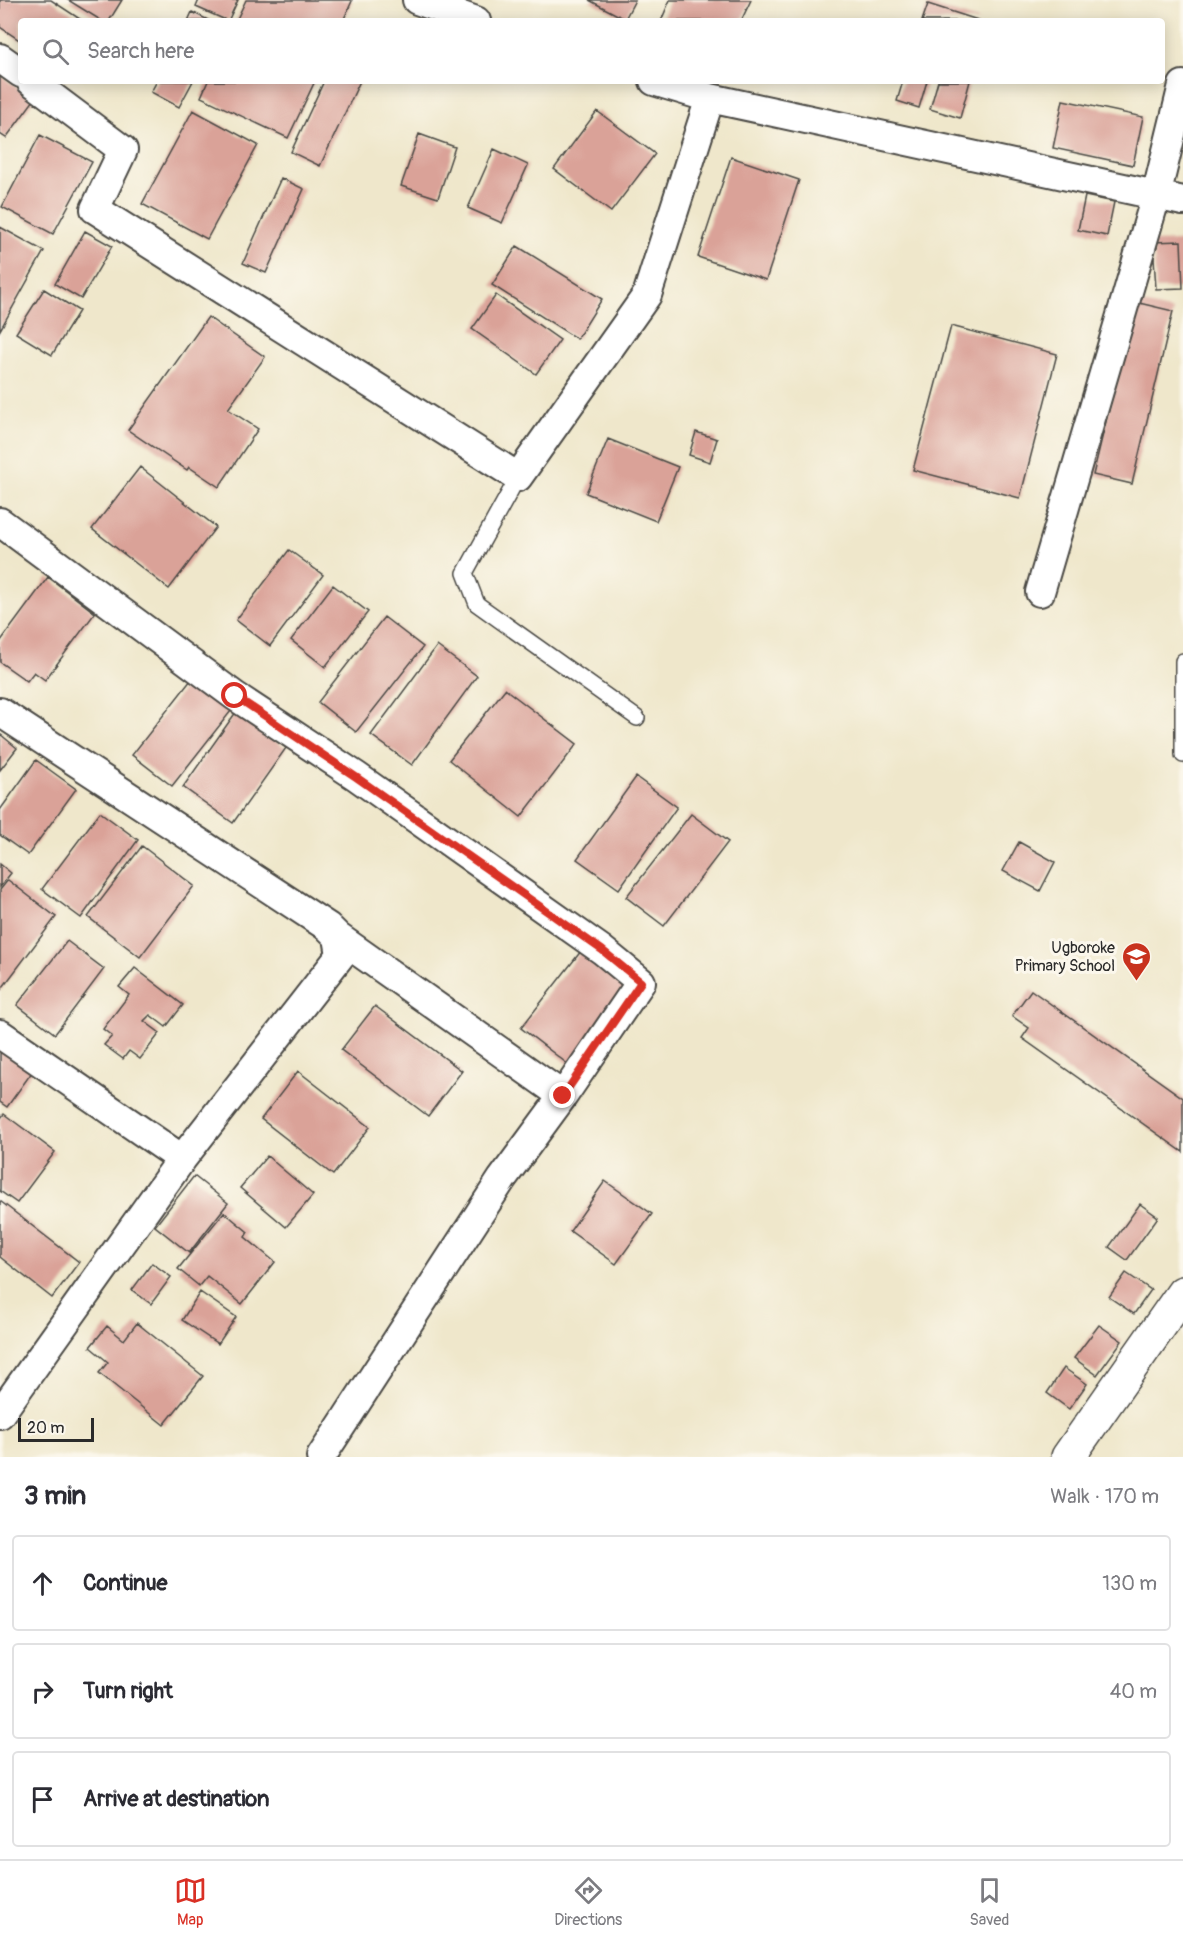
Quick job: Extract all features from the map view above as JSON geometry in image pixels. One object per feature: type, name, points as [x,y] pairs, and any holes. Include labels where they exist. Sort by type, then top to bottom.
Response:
[{"type":"street","points":[[417,0],[468,18]]},
{"type":"street","points":[[0,58],[18,71]]},
{"type":"street","points":[[35,84],[123,150],[95,209],[518,477],[647,295],[710,98]]},
{"type":"street","points":[[664,84],[710,98],[1170,199]]},
{"type":"street","points":[[1040,592],[1170,199],[1183,85]]},
{"type":"street","points":[[0,522],[235,696],[384,796],[602,950],[641,982],[563,1096],[502,1179],[321,1457]]},
{"type":"street","points":[[0,712],[328,927],[338,937],[563,1096]]},
{"type":"street","points":[[0,1414],[182,1160],[332,969],[341,955],[338,937]]},
{"type":"street","points":[[0,1034],[182,1160]]},
{"type":"street","points":[[1068,1457],[1183,1293]]},
{"type":"lane","points":[[518,477],[465,573],[477,604],[637,718]]},
{"type":"lane","points":[[1183,661],[1183,755]]},
{"type":"building","points":[[0,0],[51,0],[78,18],[18,18],[18,39],[0,27]]},
{"type":"building","points":[[68,0],[122,0],[111,18],[97,18]]},
{"type":"building","points":[[199,0],[238,0],[229,18],[221,18],[196,7]]},
{"type":"building","points":[[246,0],[352,1],[344,18],[237,18]]},
{"type":"building","points":[[589,0],[635,0],[626,18]]},
{"type":"building","points":[[670,0],[751,0],[742,18],[662,18]]},
{"type":"building","points":[[928,4],[972,18],[923,18]]},
{"type":"building","points":[[192,12],[204,18],[189,18]]},
{"type":"building","points":[[0,75],[34,100],[6,138],[0,134]]},
{"type":"building","points":[[155,84],[191,84],[179,107],[151,92]]},
{"type":"building","points":[[207,84],[314,84],[288,138],[201,97]]},
{"type":"building","points":[[323,84],[359,84],[320,166],[291,152]]},
{"type":"building","points":[[902,84],[926,84],[919,108],[897,101]]},
{"type":"building","points":[[937,84],[969,84],[960,118],[930,109]]},
{"type":"building","points":[[1063,100],[1143,117],[1133,165],[1053,148]]},
{"type":"building","points":[[193,110],[258,145],[207,239],[142,204]]},
{"type":"building","points":[[597,111],[655,154],[611,212],[554,169]]},
{"type":"building","points":[[419,134],[455,147],[438,198],[401,186]]},
{"type":"building","points":[[40,135],[92,162],[53,234],[2,207]]},
{"type":"building","points":[[494,149],[528,165],[502,223],[468,208]]},
{"type":"building","points":[[731,157],[799,180],[766,280],[698,257]]},
{"type":"building","points":[[281,178],[304,189],[266,273],[243,263]]},
{"type":"building","points":[[1085,196],[1114,202],[1107,236],[1078,230]]},
{"type":"building","points":[[0,227],[44,251],[0,330]]},
{"type":"building","points":[[85,231],[112,246],[81,299],[55,284]]},
{"type":"building","points":[[1181,241],[1183,288],[1156,289],[1153,242]]},
{"type":"building","points":[[517,246],[602,299],[577,339],[492,285]]},
{"type":"building","points":[[44,289],[79,311],[52,355],[16,333]]},
{"type":"building","points":[[496,295],[560,340],[536,374],[472,329]]},
{"type":"building","points":[[1135,302],[1173,311],[1132,484],[1093,475]]},
{"type":"building","points":[[208,317],[265,357],[228,409],[258,429],[219,487],[189,467],[187,470],[128,430]]},
{"type":"building","points":[[951,326],[1057,354],[1020,498],[913,470]]},
{"type":"building","points":[[696,432],[717,439],[710,462],[689,455]]},
{"type":"building","points":[[608,439],[678,467],[656,521],[586,493]]},
{"type":"building","points":[[140,467],[216,527],[169,589],[92,529]]},
{"type":"building","points":[[289,550],[323,575],[270,646],[236,620]]},
{"type":"building","points":[[48,577],[95,613],[45,680],[34,672],[27,681],[0,662],[0,642]]},
{"type":"building","points":[[333,585],[368,612],[325,667],[291,640]]},
{"type":"building","points":[[384,617],[423,647],[356,732],[318,702]]},
{"type":"building","points":[[437,646],[477,676],[412,765],[371,735]]},
{"type":"building","points":[[191,680],[231,711],[172,786],[132,755]]},
{"type":"building","points":[[505,689],[577,744],[521,817],[449,760]]},
{"type":"building","points":[[236,712],[286,748],[233,823],[183,787]]},
{"type":"building","points":[[0,734],[17,748],[0,770]]},
{"type":"building","points":[[36,760],[76,789],[28,855],[0,835],[0,810]]},
{"type":"building","points":[[636,777],[677,807],[619,889],[577,859]]},
{"type":"building","points":[[100,812],[138,840],[81,918],[42,889]]},
{"type":"building","points":[[691,814],[728,842],[664,926],[626,897]]},
{"type":"building","points":[[1019,842],[1055,862],[1040,891],[1003,871]]},
{"type":"building","points":[[142,846],[194,886],[140,957],[88,917]]},
{"type":"building","points":[[0,864],[11,873],[0,887]]},
{"type":"building","points":[[8,880],[56,917],[0,991],[0,890]]},
{"type":"building","points":[[67,941],[104,969],[55,1034],[17,1005]]},
{"type":"building","points":[[585,946],[632,982],[569,1065],[521,1028]]},
{"type":"building","points":[[135,968],[183,1005],[166,1027],[150,1015],[144,1021],[160,1033],[140,1059],[129,1051],[123,1059],[104,1045],[112,1036],[103,1029],[129,995],[119,987]]},
{"type":"building","points":[[1031,990],[1183,1098],[1183,1152],[1022,1038],[1029,1028],[1012,1016]]},
{"type":"building","points":[[375,1006],[462,1071],[428,1116],[341,1050]]},
{"type":"building","points":[[0,1042],[35,1068],[7,1107],[0,1102]]},
{"type":"building","points":[[298,1071],[370,1127],[333,1175],[261,1119]]},
{"type":"building","points":[[4,1114],[55,1152],[17,1203],[0,1191],[0,1119]]},
{"type":"building","points":[[267,1156],[313,1195],[286,1227],[240,1188]]},
{"type":"building","points":[[194,1176],[228,1203],[189,1253],[155,1226]]},
{"type":"building","points":[[605,1181],[652,1214],[616,1264],[570,1231]]},
{"type":"building","points":[[0,1201],[79,1262],[52,1298],[0,1257]]},
{"type":"building","points":[[1140,1204],[1158,1217],[1127,1260],[1109,1247]]},
{"type":"building","points":[[224,1212],[248,1232],[245,1237],[275,1262],[242,1304],[207,1276],[199,1286],[178,1269]]},
{"type":"building","points":[[152,1263],[171,1277],[151,1304],[132,1290]]},
{"type":"building","points":[[1126,1273],[1151,1290],[1134,1314],[1109,1297]]},
{"type":"building","points":[[200,1292],[236,1317],[218,1344],[182,1320]]},
{"type":"building","points":[[137,1323],[203,1376],[164,1425],[99,1373],[108,1362],[90,1347],[107,1326],[124,1340]]},
{"type":"building","points":[[1099,1325],[1122,1341],[1097,1375],[1074,1358]]},
{"type":"building","points":[[1064,1368],[1087,1384],[1069,1409],[1047,1393]]},
{"type":"place","name":"Ugboroke Primary School","points":[[1136,982]]},
{"type":"route","points":[[235,696],[356,777],[602,950],[641,982],[563,1096]]}]
